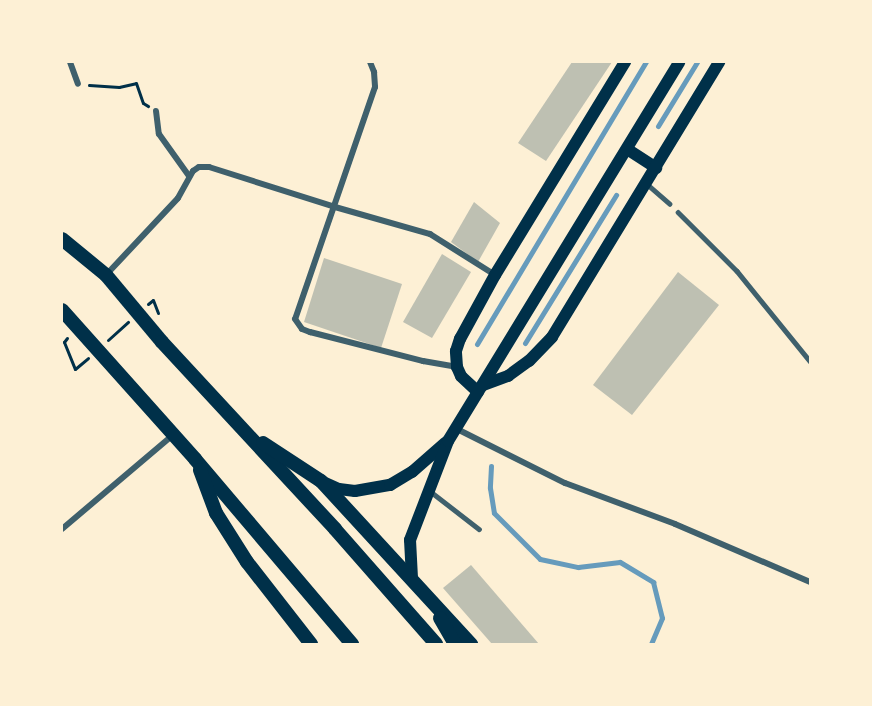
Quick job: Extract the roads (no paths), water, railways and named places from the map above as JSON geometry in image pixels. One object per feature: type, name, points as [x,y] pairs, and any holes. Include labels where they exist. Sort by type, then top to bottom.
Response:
[{"type":"main road","points":[[480,388],[461,376],[457,367],[456,351],[460,339],[495,275],[626,62]]},
{"type":"main road","points":[[412,578],[410,540],[448,441],[679,62]]},
{"type":"main road","points":[[480,388],[508,376],[529,361],[552,337],[719,62]]},
{"type":"main road","points":[[627,149],[656,168]]},
{"type":"main road","points":[[62,239],[106,275],[162,342],[335,529],[436,645]]},
{"type":"main road","points":[[62,310],[174,434],[352,645]]},
{"type":"main road","points":[[244,431],[321,481],[339,489],[355,491],[390,485],[412,472],[448,441]]},
{"type":"main road","points":[[195,459],[216,513],[247,562],[311,645]]},
{"type":"main road","points":[[321,481],[425,592],[471,645]]},
{"type":"main road","points":[[425,592],[455,645]]},
{"type":"street","points":[[70,62],[78,84]]},
{"type":"street","points":[[370,62],[374,72],[375,87],[295,319],[297,324],[310,332],[423,361],[457,367]]},
{"type":"street","points":[[156,111],[159,134],[189,176]]},
{"type":"street","points":[[106,275],[173,204],[189,176],[199,167],[209,167],[438,237],[495,275]]},
{"type":"street","points":[[455,428],[565,483],[675,524],[810,582]]},
{"type":"street","points":[[62,529],[174,434]]},
{"type":"lane","points":[[647,184],[670,204]]},
{"type":"lane","points":[[678,212],[737,271],[810,361]]},
{"type":"lane","points":[[428,489],[479,529]]},
{"type":"waterway","points":[[477,344],[646,62]]},
{"type":"waterway","points":[[658,126],[697,62]]},
{"type":"waterway","points":[[525,343],[616,195]]},
{"type":"waterway","points":[[491,466],[490,488],[494,513],[540,559],[578,567],[620,562],[653,582],[662,618],[651,644]]}]
